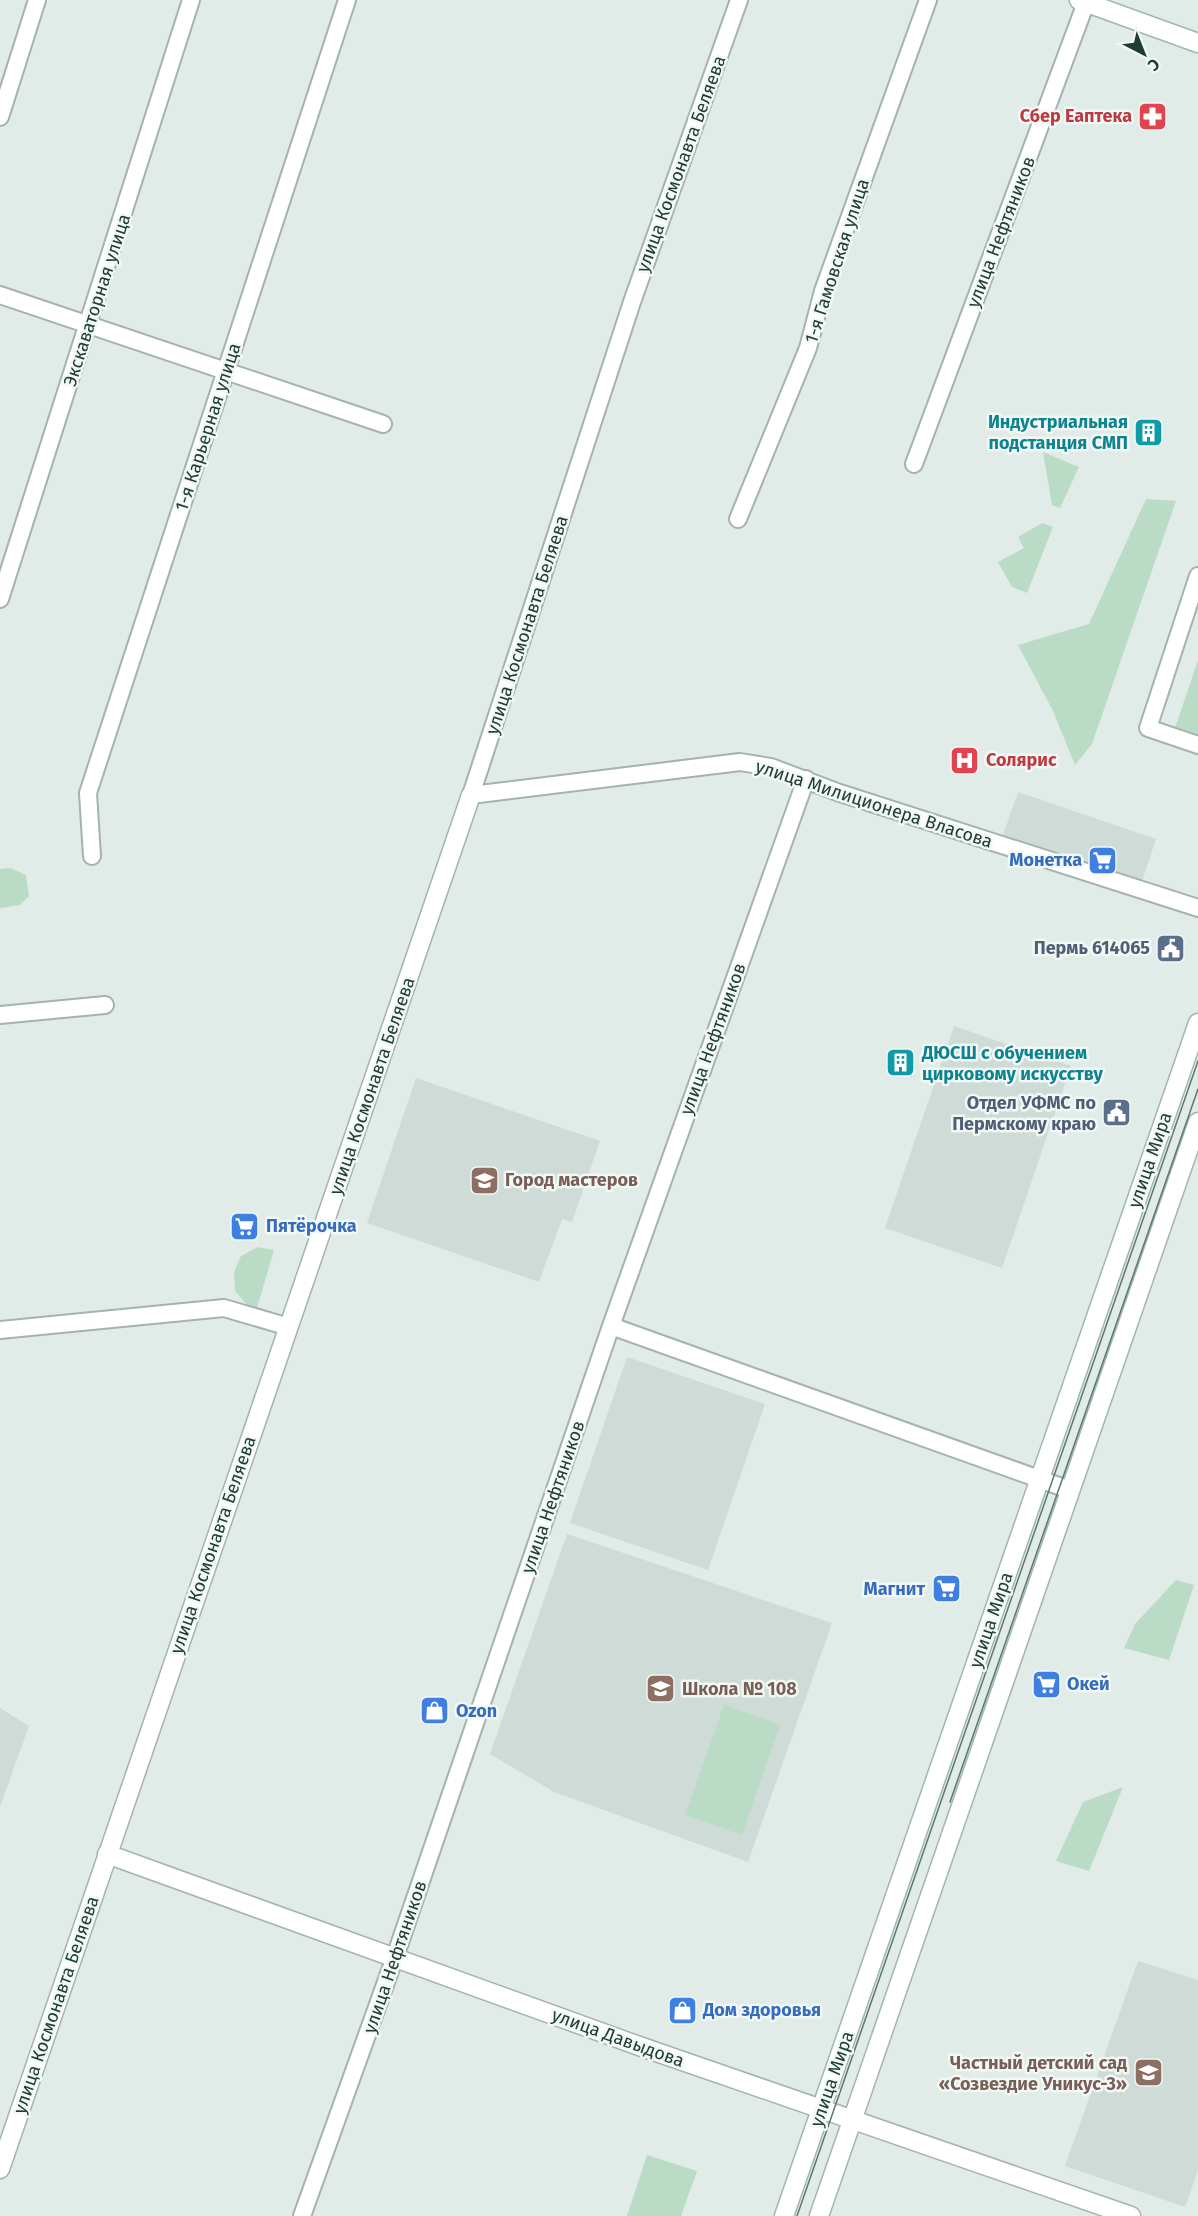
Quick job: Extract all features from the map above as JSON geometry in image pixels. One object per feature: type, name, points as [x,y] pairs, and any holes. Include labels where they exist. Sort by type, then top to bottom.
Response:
[{"type":"main road","points":[[1084,1],[1198,43]]},
{"type":"main road","name":"улица Космонавта Беляева","points":[[0,2169],[471,795]]},
{"type":"main road","name":"улица Мира","points":[[784,2216],[1198,1023]]},
{"type":"main road","name":"улица Мира","points":[[819,2216],[1198,1122]]},
{"type":"main road","name":"улица Давыдова","points":[[107,1854],[852,2120],[1131,2216]]},
{"type":"street","points":[[0,117],[37,0]]},
{"type":"street","name":"Экскаваторная улица","points":[[0,598],[89,326],[191,0]]},
{"type":"street","name":"1-я Карьерная улица","points":[[92,856],[88,793],[347,0]]},
{"type":"street","name":"улица Космонавта Беляева","points":[[471,795],[632,302],[739,0]]},
{"type":"street","name":"1-я Гамовская улица","points":[[738,519],[808,348],[823,291],[928,0]]},
{"type":"street","name":"улица Нефтяников","points":[[914,464],[1084,1]]},
{"type":"street","points":[[0,295],[383,424]]},
{"type":"street","points":[[1198,576],[1148,728],[1198,746]]},
{"type":"street","name":"улица Милиционера Власова","points":[[471,795],[740,762],[771,767],[848,796],[1198,908]]},
{"type":"street","name":"улица Нефтяников","points":[[302,2216],[395,1958],[611,1326],[806,779]]},
{"type":"street","points":[[0,1015],[105,1005]]},
{"type":"street","points":[[0,1330],[224,1308],[289,1327]]},
{"type":"street","points":[[611,1326],[1070,1490]]},
{"type":"shaded area","points":[[1018,792],[1156,839],[1139,890],[1001,841]]},
{"type":"shaded area","points":[[954,1026],[1071,1066],[1002,1268],[885,1228]]},
{"type":"shaded area","name":"Город мастеров","points":[[416,1078],[600,1141],[572,1222],[562,1219],[539,1282],[367,1223]]},
{"type":"shaded area","points":[[627,1357],[765,1404],[708,1570],[570,1523]]},
{"type":"shaded area","name":"Школа № 108","points":[[567,1534],[832,1623],[748,1862],[554,1792],[490,1754]]},
{"type":"shaded area","points":[[0,1708],[29,1726],[0,1807]]},
{"type":"shaded area","name":"Частный детский сад «Созвездие Уникус-3»","points":[[1138,1961],[1198,1980],[1198,2170],[1185,2207],[1065,2166]]},
{"type":"green space","points":[[1043,452],[1079,467],[1060,508],[1052,505]]},
{"type":"green space","points":[[1146,499],[1176,501],[1092,744],[1075,765],[1053,711],[1018,645],[1089,624]]},
{"type":"green space","points":[[1042,523],[1053,527],[1027,593],[1012,587],[998,562],[1024,548],[1018,537]]},
{"type":"green space","points":[[1198,660],[1198,739],[1174,731]]},
{"type":"green space","points":[[11,868],[26,875],[29,896],[20,905],[0,908],[0,869]]},
{"type":"green space","points":[[258,1247],[274,1250],[257,1308],[249,1307],[235,1291],[234,1272],[241,1256]]},
{"type":"green space","points":[[1176,1580],[1194,1585],[1169,1660],[1124,1648],[1135,1624]]},
{"type":"green space","points":[[724,1705],[780,1725],[742,1835],[685,1815]]},
{"type":"green space","points":[[1123,1787],[1089,1871],[1056,1861],[1083,1802]]},
{"type":"green space","points":[[647,2155],[697,2171],[681,2216],[627,2216]]},
{"type":"tram line","points":[[797,2216],[1198,1061]]},
{"type":"tram line","points":[[950,1802],[1198,1089]]},
{"type":"place","name":"Сбер Еаптека","points":[[1153,116]]},
{"type":"place","name":"Индустриальная подстанция СМП","points":[[1149,432]]},
{"type":"place","name":"Солярис","points":[[965,760]]},
{"type":"place","name":"Монетка","points":[[1103,860]]},
{"type":"place","name":"Пермь 614065","points":[[1171,948]]},
{"type":"place","name":"ДЮСШ с обучением цирковому искусству","points":[[901,1063]]},
{"type":"place","name":"Отдел УФМС по Пермскому краю","points":[[1117,1113]]},
{"type":"place","name":"Город мастеров","points":[[484,1180]]},
{"type":"place","name":"Пятёрочка","points":[[245,1226]]},
{"type":"place","name":"Магнит","points":[[946,1589]]},
{"type":"place","name":"Окей","points":[[1046,1684]]},
{"type":"place","name":"Школа № 108","points":[[661,1689]]},
{"type":"place","name":"Ozon","points":[[435,1711]]},
{"type":"place","name":"Дом здоровья","points":[[682,2010]]},
{"type":"place","name":"Частный детский сад «Созвездие Уникус-3»","points":[[1148,2073]]}]
